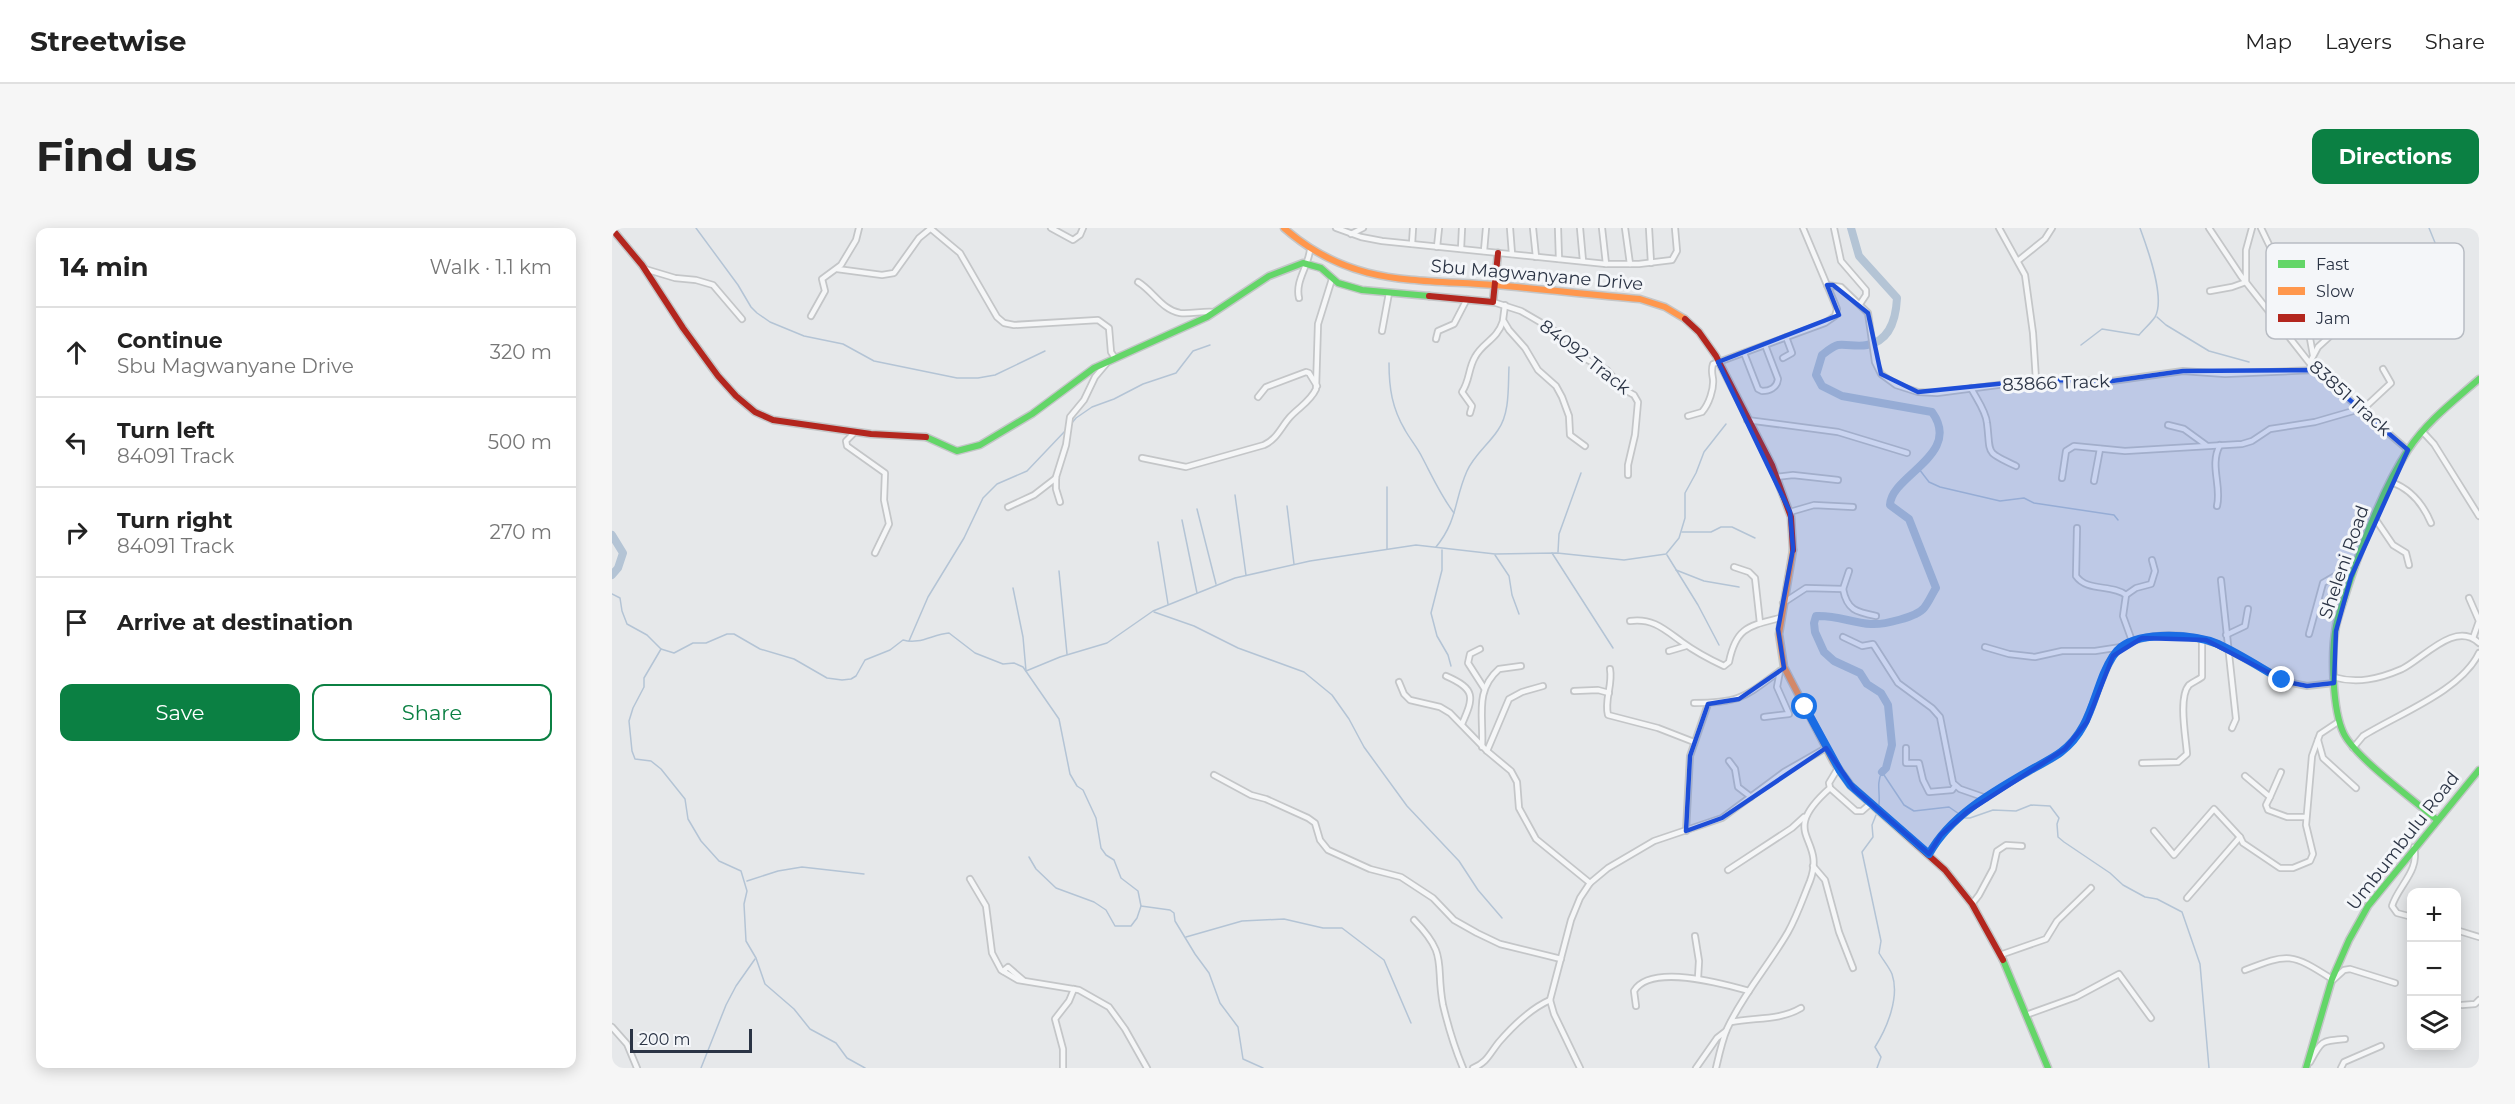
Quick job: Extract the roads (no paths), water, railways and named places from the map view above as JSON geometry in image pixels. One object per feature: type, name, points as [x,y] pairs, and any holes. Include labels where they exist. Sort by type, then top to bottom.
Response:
[{"type":"main road","name":"Sbu Magwanyane Drive","points":[[1284,228],[1310,250],[1342,267],[1375,275],[1640,299],[1679,314],[1693,326],[1705,340],[1718,362],[1776,477],[1790,512],[1793,549],[1780,618],[1779,648],[1782,669],[1826,748],[1850,785],[1929,854],[1972,904],[2000,955],[2048,1068]]},
{"type":"main road","points":[[612,230],[645,269],[715,374],[748,406],[768,418],[855,432],[927,437],[957,451],[974,447],[1032,414],[1082,376],[1115,358],[1217,312],[1269,276],[1309,263],[1321,268],[1332,279],[1356,289],[1493,302],[1498,253]]},
{"type":"main road","name":"Sheleni Road","points":[[2437,820],[2353,748],[2338,722],[2334,680],[2336,631],[2353,572],[2374,517],[2408,450],[2422,431],[2479,379]]},
{"type":"main road","name":"Umbumbulu Road","points":[[2306,1067],[2332,980],[2344,951],[2368,906],[2479,770]]},
{"type":"street","points":[[811,316],[825,291],[822,279],[837,269],[856,240],[859,228]]},
{"type":"street","points":[[837,269],[882,275],[894,273],[930,228],[960,253],[1000,320],[1014,325],[1098,320],[1108,328],[1111,352],[1115,358]]},
{"type":"street","points":[[1050,228],[1073,240],[1080,235],[1083,228]]},
{"type":"street","points":[[1336,228],[1351,234],[1412,244],[1606,264],[1669,261],[1674,258],[1677,247],[1675,228]]},
{"type":"street","points":[[1351,234],[1363,228]]},
{"type":"street","points":[[1412,244],[1413,228]]},
{"type":"street","points":[[1437,247],[1439,228]]},
{"type":"street","points":[[1461,249],[1462,228]]},
{"type":"street","points":[[1484,251],[1486,228]]},
{"type":"street","points":[[1510,228],[1512,254]]},
{"type":"street","points":[[1533,228],[1536,256]]},
{"type":"street","points":[[1558,228],[1559,259]]},
{"type":"street","points":[[1580,228],[1583,261]]},
{"type":"street","points":[[1602,228],[1606,264]]},
{"type":"street","points":[[1625,228],[1630,264]]},
{"type":"street","points":[[1648,228],[1651,263]]},
{"type":"street","points":[[1688,416],[1700,414],[1704,410],[1713,385],[1712,365],[1825,322],[1835,316],[1837,309],[1803,228]]},
{"type":"street","points":[[1834,228],[1840,261],[1866,290],[1866,295],[1860,304]]},
{"type":"street","points":[[2000,228],[2019,260],[2027,284],[2036,380]]},
{"type":"street","points":[[2019,260],[2045,239],[2052,228]]},
{"type":"street","name":"83851 Track","points":[[2209,228],[2266,307]]},
{"type":"street","points":[[2210,291],[2232,288],[2246,282],[2246,250],[2252,228]]},
{"type":"street","points":[[2261,228],[2268,243]]},
{"type":"street","points":[[1299,298],[1298,285],[1309,263],[1310,250]]},
{"type":"street","points":[[645,269],[713,285],[742,319]]},
{"type":"street","points":[[1142,458],[1186,467],[1264,445],[1274,438],[1290,417],[1308,402],[1317,386],[1318,324],[1332,279]]},
{"type":"street","points":[[1138,282],[1146,286],[1162,304],[1178,312],[1217,312]]},
{"type":"street","name":"83866 Track","points":[[1827,285],[1840,287],[1860,304],[1870,317],[1878,371],[1896,385],[1924,393],[2036,380],[2107,381],[2183,371],[2233,374],[2315,370]]},
{"type":"street","points":[[1382,331],[1389,293]]},
{"type":"street","points":[[1436,339],[1438,331],[1454,324],[1467,300]]},
{"type":"street","name":"84092 Track","points":[[1493,302],[1529,315],[1564,337],[1578,355],[1607,370],[1623,389],[1636,398],[1635,438],[1628,465],[1628,475]]},
{"type":"street","points":[[1470,414],[1472,406],[1462,392],[1468,382],[1473,360],[1498,334],[1505,305]]},
{"type":"street","points":[[1503,320],[1525,348],[1538,370],[1559,392],[1569,416],[1570,435],[1585,446]]},
{"type":"street","points":[[1783,358],[1792,353],[1786,337]]},
{"type":"street","name":"83851 Track","points":[[2292,339],[2315,370],[2408,450]]},
{"type":"street","points":[[2310,339],[2313,356]]},
{"type":"street","points":[[2310,362],[2318,347],[2327,339]]},
{"type":"street","points":[[1744,353],[1758,389],[1762,391],[1771,389],[1778,379],[1765,345]]},
{"type":"street","points":[[1060,502],[1056,489],[1056,478],[1066,445],[1070,417],[1084,400],[1095,376],[1108,362]]},
{"type":"street","points":[[2062,478],[2065,453],[2068,448],[2081,446],[2126,452],[2247,443],[2270,429],[2315,422],[2361,410],[2391,383],[2383,369]]},
{"type":"street","points":[[1258,397],[1266,387],[1306,372],[1317,386]]},
{"type":"street","points":[[1971,388],[1984,414],[1990,450],[1997,457],[2016,466]]},
{"type":"street","points":[[1747,420],[1838,432],[1907,453]]},
{"type":"street","points":[[2168,425],[2184,429],[2206,445]]},
{"type":"street","points":[[2422,431],[2434,444],[2479,516]]},
{"type":"street","points":[[855,432],[846,441],[847,446],[881,468],[885,474],[884,500],[890,524],[874,554]]},
{"type":"street","points":[[2217,507],[2219,498],[2215,459],[2220,445]]},
{"type":"street","points":[[2094,481],[2100,449]]},
{"type":"street","points":[[1776,477],[1793,475],[1838,480]]},
{"type":"street","points":[[1008,507],[1034,495],[1056,478]]},
{"type":"street","points":[[2391,482],[2402,486],[2417,499],[2431,523]]},
{"type":"street","points":[[1790,512],[1814,505],[1853,507]]},
{"type":"street","points":[[2374,517],[2393,545],[2406,553],[2409,565]]},
{"type":"street","points":[[2077,528],[2075,569],[2078,579],[2087,585],[2118,591],[2126,595]]},
{"type":"street","points":[[2132,641],[2123,616],[2126,595],[2136,588],[2151,584],[2155,572],[2152,560]]},
{"type":"street","points":[[1734,567],[1749,572],[1755,578],[1760,623]]},
{"type":"street","points":[[1849,571],[1843,589],[1846,602],[1852,610],[1876,616]]},
{"type":"street","points":[[2309,634],[2323,583],[2335,576],[2353,572]]},
{"type":"street","points":[[2221,579],[2236,719],[2232,728]]},
{"type":"street","points":[[1783,603],[1806,588],[1843,589]]},
{"type":"street","points":[[2469,598],[2479,621],[2473,638]]},
{"type":"street","points":[[2226,635],[2246,626],[2248,609]]},
{"type":"street","points":[[1630,621],[1655,622],[1689,646],[1726,666],[1739,635],[1760,623],[1780,618]]},
{"type":"street","points":[[1985,647],[2009,654],[2035,657],[2062,651],[2095,651],[2121,647],[2132,641],[2163,636],[2202,640],[2228,649],[2295,684],[2307,686],[2334,680],[2373,679],[2408,666],[2453,637],[2473,638],[2479,643]]},
{"type":"street","points":[[1843,637],[1862,646],[1873,644],[1898,683],[1936,712],[1942,722],[1955,786]]},
{"type":"street","points":[[2142,764],[2178,762],[2187,754],[2184,716],[2186,692],[2190,684],[2202,677],[2202,640]]},
{"type":"street","points":[[1669,651],[1689,646]]},
{"type":"street","points":[[1929,854],[1941,835],[1963,816],[1986,798],[2059,754],[2078,735],[2090,714],[2111,659],[2121,647]]},
{"type":"street","points":[[1480,649],[1470,654],[1468,663],[1484,688]]},
{"type":"street","points":[[2353,748],[2363,736],[2450,685],[2467,670],[2479,653]]},
{"type":"street","points":[[1482,747],[1481,701],[1484,688],[1499,669],[1521,666]]},
{"type":"street","points":[[1610,669],[1610,693],[1606,709],[1610,717],[1658,728],[1694,741]]},
{"type":"street","points":[[1694,703],[1708,704],[1736,700],[1758,688],[1782,669]]},
{"type":"street","points":[[1764,717],[1789,714],[1778,690],[1782,669]]},
{"type":"street","points":[[1446,676],[1464,685],[1469,692],[1470,704],[1462,724]]},
{"type":"street","points":[[1399,682],[1404,694],[1410,700],[1443,708],[1462,724],[1482,747],[1514,774],[1517,782],[1519,808],[1539,843],[1590,883]]},
{"type":"street","points":[[1487,751],[1509,699],[1522,692],[1543,686]]},
{"type":"street","points":[[1574,691],[1598,690],[1610,693]]},
{"type":"street","points":[[1686,831],[1689,766],[1694,741],[1704,720],[1708,704]]},
{"type":"street","points":[[2154,831],[2174,855],[2214,809],[2246,846],[2280,868],[2293,868],[2310,861],[2313,854],[2306,817],[2312,756],[2319,736],[2338,722]]},
{"type":"street","points":[[2319,736],[2323,758],[2356,788]]},
{"type":"street","points":[[1580,1068],[1554,1014],[1550,1000],[1576,908],[1590,883],[1608,868],[1662,837],[1722,818],[1784,772],[1826,748]]},
{"type":"street","points":[[1906,748],[1906,763],[1919,764],[1929,792],[1952,790],[1955,786]]},
{"type":"street","points":[[1729,760],[1735,769],[1738,787],[1751,797]]},
{"type":"street","points":[[1728,870],[1792,828],[1830,788],[1830,781],[1838,768]]},
{"type":"street","points":[[2281,772],[2266,806],[2270,811],[2287,817],[2306,817]]},
{"type":"street","points":[[1214,775],[1248,794],[1266,799],[1311,819],[1323,845],[1328,850],[1365,867],[1401,876],[1433,898],[1454,920],[1491,941],[1561,959]]},
{"type":"street","points":[[2245,776],[2270,797]]},
{"type":"street","points":[[1955,786],[1986,798]]},
{"type":"street","points":[[1830,788],[1856,811],[1862,811],[1871,805]]},
{"type":"street","points":[[1696,1068],[1717,1038],[1726,1030],[1790,928],[1810,880],[1813,866],[1812,854],[1804,833],[1805,815]]},
{"type":"street","points":[[2187,898],[2240,837]]},
{"type":"street","points":[[1972,904],[1994,869],[1997,851],[2006,845],[2022,846]]},
{"type":"street","points":[[2407,916],[2395,912],[2392,904],[2413,867],[2416,855],[2414,847]]},
{"type":"street","points":[[1813,866],[1825,880],[1839,932],[1853,968]]},
{"type":"street","points":[[970,879],[986,906],[992,953],[996,963],[1003,971],[1014,979],[1025,982],[1074,988],[1109,1007],[1133,1041],[1147,1068]]},
{"type":"street","points":[[2000,955],[2047,938],[2057,921],[2091,888]]},
{"type":"street","points":[[1414,920],[1429,935],[1438,953],[1444,1007],[1463,1068]]},
{"type":"street","points":[[2461,931],[2479,938]]},
{"type":"street","points":[[1695,936],[1699,962],[1698,978]]},
{"type":"street","points":[[2245,970],[2283,957],[2294,958],[2316,968],[2332,980],[2344,970],[2350,969],[2396,983]]},
{"type":"street","points":[[2026,1016],[2076,997],[2119,974],[2151,1018]]},
{"type":"street","points":[[1636,1006],[1634,991],[1639,985],[1671,977],[1698,978],[1749,991]]},
{"type":"street","points":[[1063,1068],[1063,1049],[1055,1019],[1069,1001],[1074,988]]},
{"type":"street","points":[[1473,1068],[1486,1061],[1498,1043],[1531,1013],[1550,1000]]},
{"type":"street","points":[[2462,1005],[2475,1004],[2479,1000]]},
{"type":"street","points":[[1731,1022],[1747,1018],[1780,1017],[1801,1008]]},
{"type":"street","points":[[612,1027],[627,1044],[638,1068]]},
{"type":"street","points":[[1716,1068],[1726,1030]]},
{"type":"street","points":[[2306,1067],[2321,1043],[2327,1040],[2345,1039]]},
{"type":"street","points":[[2341,1068],[2344,1062],[2380,1046]]},
{"type":"waterway","points":[[696,228],[757,313],[770,322],[804,336],[843,344],[874,361],[957,378],[978,378],[995,375],[1045,351]]},
{"type":"waterway","points":[[1851,228],[1859,256],[1897,298],[1895,314],[1886,334],[1875,343],[1863,346],[1838,345],[1822,355],[1816,375],[1822,386],[1842,396],[1932,412],[1939,427],[1939,440],[1933,452],[1901,484],[1893,494],[1890,505],[1909,519],[1936,588],[1924,608],[1899,620],[1876,624],[1824,616],[1816,616],[1814,623],[1815,632],[1824,652],[1834,661],[1860,673],[1867,684],[1881,693],[1888,705],[1892,745],[1886,768],[1882,772]]},
{"type":"waterway","points":[[2081,345],[2102,329],[2139,335],[2155,317],[2158,308],[2157,286],[2140,228]]},
{"type":"waterway","points":[[2429,228],[2435,243]]},
{"type":"waterway","points":[[2157,317],[2209,351],[2249,362]]},
{"type":"waterway","points":[[1071,424],[1092,407],[1143,384],[1176,373],[1193,351],[1210,345]]},
{"type":"waterway","points":[[1389,363],[1391,389],[1397,414],[1454,513]]},
{"type":"waterway","points":[[1436,547],[1448,528],[1470,465],[1494,435],[1505,416],[1509,367]]},
{"type":"waterway","points":[[1013,588],[1023,637],[1026,671],[1060,657],[1107,643],[1153,611],[1235,578],[1310,561],[1416,545],[1495,554],[1557,553],[1624,560],[1666,554],[1679,538],[1685,518],[1685,493],[1704,452],[1726,424]]},
{"type":"waterway","points":[[909,641],[928,597],[964,538],[983,498],[997,484],[1027,471],[1066,430]]},
{"type":"waterway","points":[[1919,469],[1929,482],[1940,487],[2000,501],[2024,498],[2034,503],[2114,515],[2118,520]]},
{"type":"waterway","points":[[1558,552],[1559,534],[1581,473]]},
{"type":"waterway","points":[[1387,487],[1387,549]]},
{"type":"waterway","points":[[1235,495],[1246,575]]},
{"type":"waterway","points":[[1287,506],[1294,564]]},
{"type":"waterway","points":[[1197,509],[1216,584]]},
{"type":"waterway","points":[[1182,520],[1197,593]]},
{"type":"waterway","points":[[1682,532],[1711,532],[1721,527],[1732,527],[1755,538]]},
{"type":"waterway","points":[[612,535],[623,553],[618,568],[612,575]]},
{"type":"waterway","points":[[1158,542],[1168,604]]},
{"type":"waterway","points":[[1442,550],[1442,570],[1431,613],[1437,636],[1448,655],[1451,666]]},
{"type":"waterway","points":[[1552,553],[1613,648]]},
{"type":"waterway","points":[[1495,555],[1509,576],[1512,595],[1519,614]]},
{"type":"waterway","points":[[1667,555],[1698,605],[1719,645]]},
{"type":"waterway","points":[[1676,570],[1704,581],[1739,587]]},
{"type":"waterway","points":[[1059,571],[1067,654]]},
{"type":"waterway","points":[[612,594],[620,598],[627,624],[647,635],[661,649],[674,653],[693,643],[706,643],[727,634],[734,634],[760,649],[794,659],[827,678],[842,680],[856,676],[865,660],[890,650],[903,640],[915,641],[949,633],[975,653],[1003,664],[1014,663],[1023,667],[1059,719],[1070,774],[1077,786],[1083,790],[1096,818],[1101,848],[1114,860],[1121,878],[1138,891],[1141,906],[1170,910],[1174,913],[1175,921],[1209,973],[1220,1003],[1238,1027],[1243,1059],[1263,1068]]},
{"type":"waterway","points":[[1154,612],[1194,626],[1238,648],[1304,672],[1332,695],[1349,719],[1364,747],[1407,806],[1459,861],[1478,890],[1502,918]]},
{"type":"waterway","points":[[661,649],[644,678],[644,687],[629,721],[635,759],[651,761],[661,769],[685,799],[688,819],[701,841],[719,861],[741,871],[747,891],[744,904],[746,941],[756,958],[765,984],[794,1009],[810,1029],[836,1043],[847,1058],[865,1068]]},
{"type":"waterway","points":[[1878,810],[1879,782],[1882,772],[1904,805],[1914,811],[1949,807],[1965,818],[1970,818],[1993,810],[2016,811],[2031,805],[2050,806],[2059,818],[2058,837],[2064,842],[2110,873],[2123,885],[2182,912],[2200,964],[2209,1068]]},
{"type":"waterway","points":[[1876,815],[1872,825],[1873,837],[1862,852],[1881,941],[1879,953],[1892,974],[1894,983],[1891,1012],[1875,1047],[1881,1057],[1877,1068]]},
{"type":"waterway","points":[[1029,857],[1036,869],[1056,888],[1094,902],[1106,910],[1115,926],[1131,926],[1141,906]]},
{"type":"waterway","points":[[747,881],[778,871],[802,867],[864,874]]},
{"type":"waterway","points":[[1186,937],[1242,921],[1284,919],[1323,928],[1342,928],[1384,960],[1411,1023]]},
{"type":"waterway","points":[[701,1068],[726,1005],[755,959]]}]
